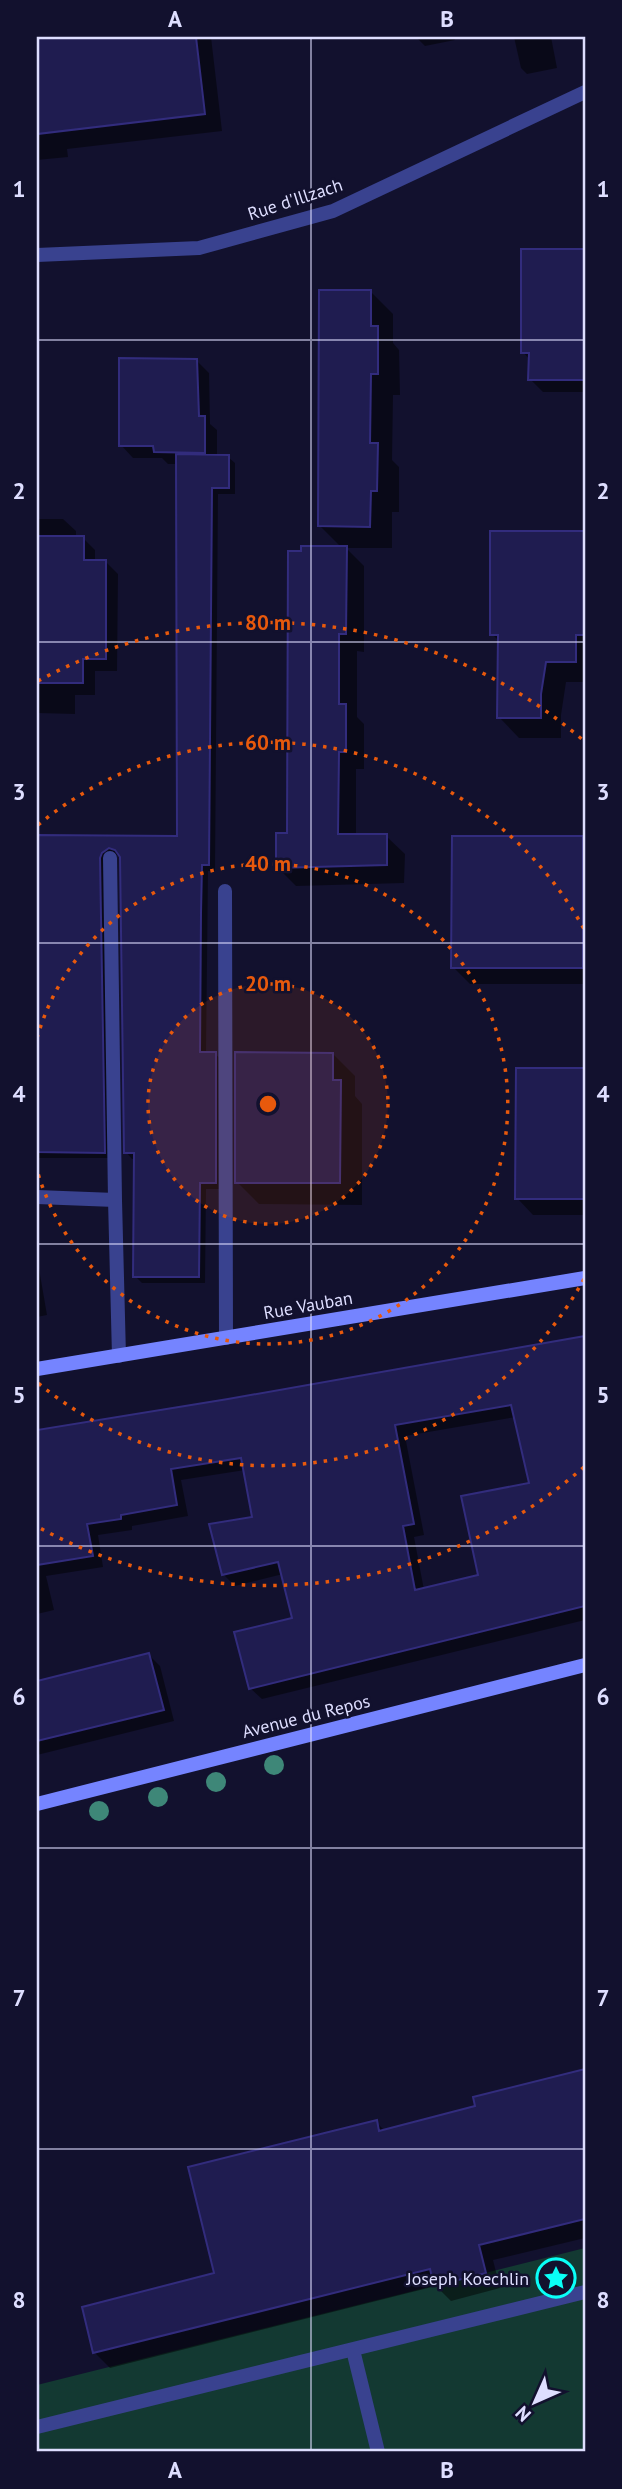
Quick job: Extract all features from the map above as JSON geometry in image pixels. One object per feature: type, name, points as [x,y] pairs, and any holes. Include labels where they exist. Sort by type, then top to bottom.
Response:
[{"type":"main road","name":"Rue Vauban","points":[[37,1369],[585,1278]]},
{"type":"main road","name":"Avenue du Repos","points":[[37,1804],[585,1665]]},
{"type":"street","name":"Rue d'Illzach","points":[[37,255],[199,248],[333,211],[585,92]]},
{"type":"street","points":[[110,858],[120,1356]]},
{"type":"street","points":[[225,891],[226,1338]]},
{"type":"street","points":[[37,1197],[115,1200]]},
{"type":"street","points":[[37,2427],[585,2292]]},
{"type":"street","points":[[353,2350],[378,2452]]},
{"type":"green space","points":[[585,2248],[585,2452],[37,2452],[37,2385]]},
{"type":"building","points":[[37,37],[196,37],[205,114],[37,134]]},
{"type":"building","points":[[521,249],[585,249],[585,380],[528,380],[529,353],[521,353]]},
{"type":"building","points":[[319,290],[371,290],[371,326],[378,326],[378,374],[371,374],[370,443],[378,443],[377,491],[371,491],[370,527],[318,526]]},
{"type":"building","points":[[119,358],[197,359],[199,416],[205,416],[205,453],[154,452],[153,446],[119,446]]},
{"type":"building","points":[[176,454],[229,455],[229,488],[212,488],[209,865],[202,865],[201,913],[200,1052],[216,1052],[216,1183],[200,1183],[199,1277],[133,1277],[134,1153],[124,1153],[120,857],[115,850],[109,848],[100,858],[105,1153],[37,1152],[37,835],[177,836]]},
{"type":"building","points":[[490,531],[584,531],[584,635],[576,635],[576,662],[546,662],[541,694],[541,718],[497,718],[498,635],[490,635]]},
{"type":"building","points":[[37,536],[84,536],[84,560],[106,560],[106,659],[83,659],[83,683],[37,683]]},
{"type":"building","points":[[301,546],[347,546],[346,634],[339,634],[339,704],[346,704],[346,752],[339,752],[338,834],[387,834],[387,865],[276,868],[276,833],[287,833],[288,551],[301,551]]},
{"type":"building","points":[[452,836],[583,836],[583,968],[451,968]]},
{"type":"building","points":[[235,1052],[333,1053],[333,1080],[341,1080],[340,1183],[235,1183]]},
{"type":"building","points":[[516,1068],[585,1068],[585,1199],[515,1199]]},
{"type":"building","points":[[585,1336],[585,1606],[249,1689],[234,1632],[292,1618],[278,1562],[222,1575],[209,1524],[252,1517],[241,1458],[171,1469],[177,1505],[121,1515],[121,1519],[87,1524],[93,1556],[37,1565],[37,1430]],"holes":[[[511,1405],[529,1483],[461,1496],[478,1575],[415,1590],[403,1526],[414,1524],[395,1425]]]},
{"type":"building","points":[[149,1653],[164,1710],[37,1741],[37,1681]]},
{"type":"building","points":[[585,2069],[585,2219],[479,2245],[486,2273],[434,2286],[430,2269],[93,2353],[82,2307],[214,2273],[188,2167],[377,2120],[379,2131],[475,2106],[473,2097]]},
{"type":"place","name":"Joseph Koechlin","points":[[556,2278]]}]
